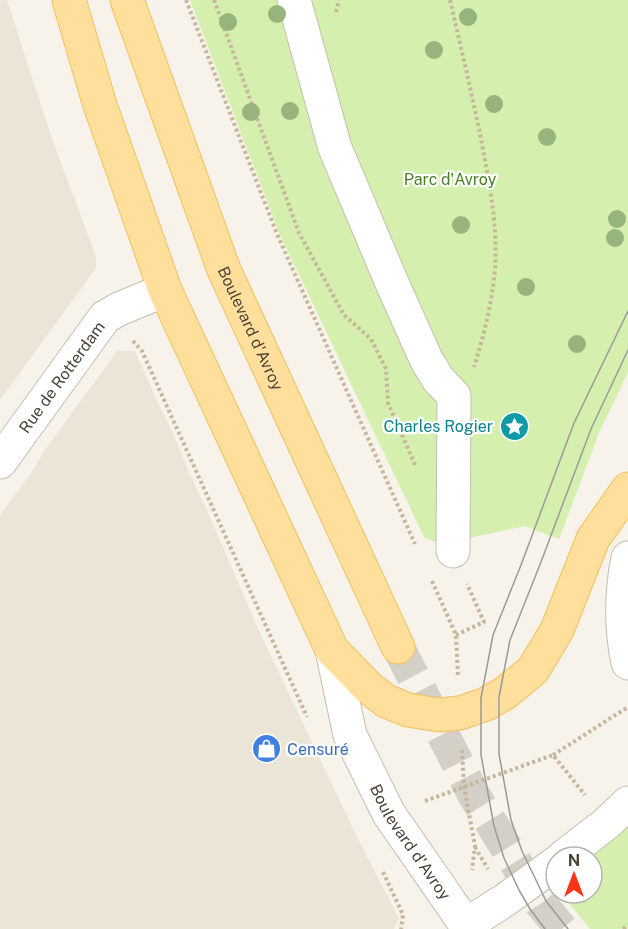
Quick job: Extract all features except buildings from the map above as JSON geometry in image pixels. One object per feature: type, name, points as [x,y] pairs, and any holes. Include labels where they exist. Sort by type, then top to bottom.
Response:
[{"type":"main road","points":[[69,0],[99,102],[165,290],[332,650],[368,687],[386,701],[408,710],[439,715],[460,713],[486,704],[505,693],[533,670],[557,630],[593,539],[628,489]]},
{"type":"main road","name":"Boulevard d'Avroy","points":[[127,0],[224,270],[398,647]]},
{"type":"street","points":[[294,0],[335,148],[426,359],[438,380],[454,396],[453,551]]},
{"type":"street","name":"Rue de Rotterdam","points":[[0,462],[105,317],[165,290]]},
{"type":"street","points":[[626,576],[623,632],[627,656]]},
{"type":"street","name":"Boulevard d'Avroy","points":[[332,650],[350,735],[388,814],[467,928],[544,872]]},
{"type":"street","points":[[578,845],[617,813]]},
{"type":"path","points":[[186,0],[277,234],[417,549]]},
{"type":"path","points":[[214,0],[299,233],[344,315],[371,339],[386,369],[388,403],[420,477]]},
{"type":"path","points":[[450,0],[485,159],[493,205],[495,240],[495,270],[485,329],[474,371],[454,396]]},
{"type":"path","points":[[132,339],[142,351],[309,721]]},
{"type":"path","points":[[432,581],[456,635],[484,622],[453,551]]},
{"type":"path","points":[[388,814],[553,755],[628,707]]},
{"type":"path","points":[[553,755],[617,813]]},
{"type":"path","points":[[464,787],[475,846]]},
{"type":"path","points":[[379,866],[403,915],[401,929]]},
{"type":"path","points":[[623,929],[628,925]]},
{"type":"shaded area","points":[[0,0],[7,0],[51,136],[96,256],[96,268],[0,400]]},
{"type":"shaded area","points":[[117,351],[135,351],[261,635],[359,841],[399,918],[394,929],[0,929],[0,515]]},
{"type":"green space","name":"Parc d'Avroy","points":[[190,0],[628,0],[628,372],[599,433],[559,539],[525,526],[441,544],[424,537],[280,235]]},
{"type":"green space","points":[[628,794],[628,929],[590,929],[571,905],[604,905],[604,845],[567,845]]},
{"type":"tunnel","points":[[398,647],[474,795],[541,904],[562,929]]},
{"type":"tram line","points":[[545,929],[519,890],[504,858],[494,826],[481,755],[481,698],[493,635],[574,423],[628,311]]},
{"type":"tram line","points":[[568,929],[546,901],[522,851],[511,820],[499,754],[499,697],[510,640],[591,429],[628,350]]},
{"type":"place","name":"Charles Rogier","points":[[514,426]]},
{"type":"place","name":"Censuré","points":[[266,749]]}]
